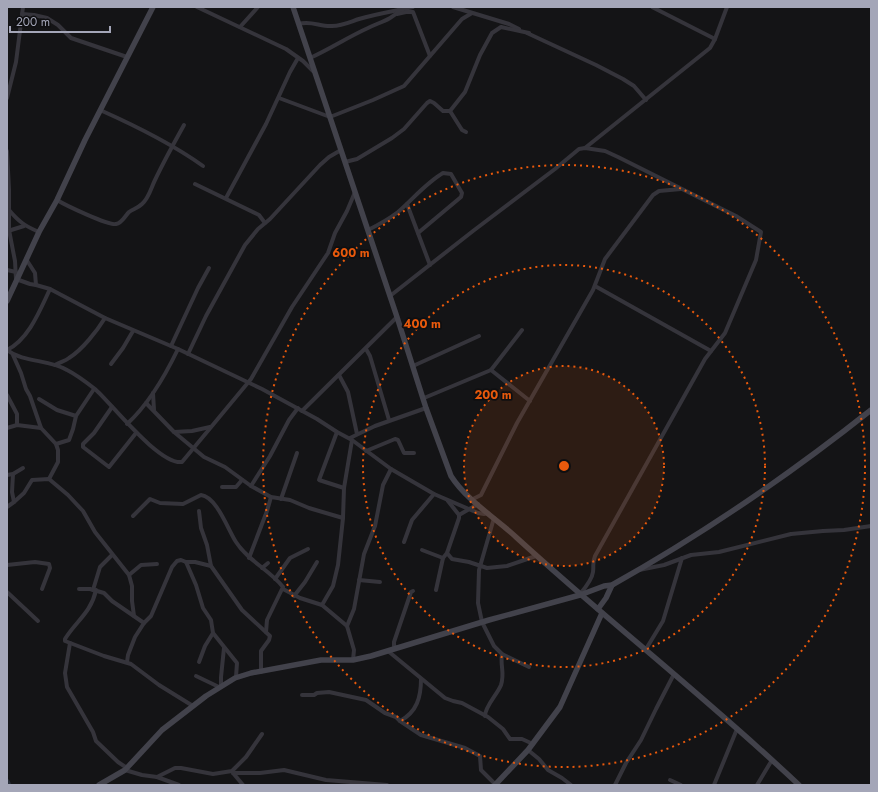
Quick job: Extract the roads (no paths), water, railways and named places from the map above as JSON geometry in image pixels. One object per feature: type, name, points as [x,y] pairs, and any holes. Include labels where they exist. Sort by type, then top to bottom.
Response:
[{"type":"street","points":[[7,98],[16,62],[22,7]]},
{"type":"street","points":[[7,301],[39,232],[57,200],[126,57],[153,7]]},
{"type":"street","points":[[197,7],[286,49],[303,61],[314,72]]},
{"type":"street","points":[[240,27],[258,7]]},
{"type":"street","points":[[293,7],[424,398],[426,408],[451,476],[473,500],[536,556],[580,595],[646,649],[799,785]]},
{"type":"street","points":[[299,24],[308,22],[325,26],[333,26],[413,7]]},
{"type":"street","points":[[453,7],[509,24],[596,65],[634,86],[646,100]]},
{"type":"street","points":[[652,7],[716,39]]},
{"type":"street","points":[[585,148],[710,48],[716,39],[727,7]]},
{"type":"street","points":[[310,58],[326,51],[369,27],[390,19],[401,10]]},
{"type":"street","points":[[396,14],[413,12],[430,56]]},
{"type":"street","points":[[279,98],[330,117],[400,88],[404,86],[462,19],[472,13]]},
{"type":"street","points":[[22,14],[47,18],[58,25],[71,38],[126,57]]},
{"type":"street","points":[[450,111],[465,92],[480,55],[492,33],[501,27],[529,33]]},
{"type":"street","points":[[226,198],[266,124],[298,58]]},
{"type":"street","points":[[345,162],[357,159],[392,138],[404,129],[430,101],[443,111],[450,111]]},
{"type":"street","points":[[100,110],[140,128],[203,166]]},
{"type":"street","points":[[450,111],[462,130],[466,132]]},
{"type":"street","points":[[57,200],[67,206],[109,224],[119,223],[129,212],[139,207],[146,199],[184,125]]},
{"type":"street","points":[[390,296],[579,149],[585,148],[610,153],[748,223],[761,232],[754,265],[724,333],[705,359],[656,449],[626,500],[592,564],[593,572],[590,581],[580,595]]},
{"type":"street","points":[[188,354],[206,316],[244,248],[265,223],[320,165],[329,157],[341,150]]},
{"type":"street","points":[[7,151],[9,210],[8,231],[15,261],[16,279]]},
{"type":"street","points":[[368,230],[397,212],[425,186],[443,173],[451,174],[462,193],[461,198],[418,233]]},
{"type":"street","points":[[195,184],[259,215],[265,223]]},
{"type":"street","points":[[473,500],[481,495],[517,424],[595,286],[605,259],[653,195],[660,191],[681,189]]},
{"type":"street","points":[[50,290],[23,337],[7,350],[13,354],[66,369],[94,389],[136,433],[163,455],[176,462],[182,462],[248,383],[292,307],[328,253],[335,233],[355,192]]},
{"type":"street","points":[[407,204],[430,265]]},
{"type":"street","points":[[9,210],[24,226],[39,232]]},
{"type":"street","points":[[8,231],[24,226]]},
{"type":"street","points":[[26,259],[35,272],[36,285]]},
{"type":"street","points":[[171,346],[198,288],[210,268]]},
{"type":"street","points":[[7,270],[16,272]]},
{"type":"street","points":[[16,279],[50,290],[105,318],[178,349],[248,383],[317,418],[337,432],[351,439],[391,469],[434,494],[469,510],[481,514],[488,513]]},
{"type":"street","points":[[595,286],[711,350]]},
{"type":"street","points":[[251,486],[270,456],[288,420],[340,375],[397,317]]},
{"type":"street","points":[[55,365],[70,358],[77,352],[93,336],[105,318]]},
{"type":"street","points":[[424,398],[491,370],[522,330]]},
{"type":"street","points":[[111,364],[128,341],[133,331]]},
{"type":"street","points":[[413,366],[479,336]]},
{"type":"street","points":[[127,424],[135,418],[146,403],[178,349]]},
{"type":"street","points":[[366,349],[370,356],[389,420]]},
{"type":"street","points":[[13,354],[41,428],[56,444],[59,458],[49,478]]},
{"type":"street","points":[[491,370],[530,401]]},
{"type":"street","points":[[340,375],[348,392],[357,434]]},
{"type":"street","points":[[56,444],[69,440],[76,416],[94,389]]},
{"type":"street","points":[[153,392],[152,397],[154,411]]},
{"type":"street","points":[[7,396],[17,414],[17,425]]},
{"type":"street","points":[[39,399],[57,410],[76,416]]},
{"type":"street","points":[[146,403],[174,432],[204,458],[225,467],[251,486],[271,497],[290,500],[309,508],[343,518]]},
{"type":"street","points":[[112,407],[94,433],[83,444],[83,447],[109,467],[136,433]]},
{"type":"street","points":[[322,605],[332,586],[338,565],[343,518],[344,488],[351,439],[357,434],[389,420],[426,408]]},
{"type":"street","points":[[99,785],[126,769],[157,734],[220,686],[236,677],[320,660],[353,660],[580,595],[604,586],[612,585],[710,527],[740,507],[829,443],[871,410]]},
{"type":"street","points":[[7,428],[17,425],[41,428]]},
{"type":"street","points":[[174,432],[192,431],[210,427]]},
{"type":"street","points":[[337,432],[319,480],[344,488]]},
{"type":"street","points":[[366,451],[395,439],[398,440],[404,453],[414,452]]},
{"type":"street","points":[[282,499],[297,453]]},
{"type":"street","points":[[7,475],[13,474],[23,468]]},
{"type":"street","points":[[347,626],[354,609],[364,554],[375,526],[383,485],[391,469]]},
{"type":"street","points":[[13,474],[12,492],[14,502]]},
{"type":"street","points":[[7,507],[24,493],[32,480],[49,478],[83,511],[95,532],[128,575],[132,586],[134,616]]},
{"type":"street","points":[[222,487],[236,487],[242,480]]},
{"type":"street","points":[[404,542],[412,520],[434,494]]},
{"type":"street","points":[[133,516],[150,499],[160,503],[184,504],[201,495],[205,496],[219,511],[237,544],[249,558],[283,586],[283,589],[294,596],[322,605],[347,626],[354,650],[353,660]]},
{"type":"street","points":[[249,558],[271,497]]},
{"type":"street","points":[[436,590],[442,558],[447,553],[458,523],[459,515],[448,501]]},
{"type":"street","points":[[459,515],[478,504]]},
{"type":"street","points":[[199,511],[200,528],[207,545],[211,566],[242,610],[270,636],[261,651],[261,672]]},
{"type":"street","points":[[494,518],[478,576],[478,603],[482,622],[494,646],[502,654],[529,667]]},
{"type":"street","points":[[639,570],[664,565],[691,555],[719,552],[791,534],[844,530],[871,526]]},
{"type":"street","points":[[275,579],[290,558],[308,549]]},
{"type":"street","points":[[422,550],[442,558]]},
{"type":"street","points":[[447,553],[452,559],[465,561],[487,568],[502,567],[536,556]]},
{"type":"street","points":[[112,554],[100,567],[92,603],[65,641],[104,656],[127,662],[159,685],[193,706]]},
{"type":"street","points":[[646,649],[663,621],[682,558]]},
{"type":"street","points":[[127,662],[131,647],[144,623],[151,616],[172,567],[177,561],[181,560],[186,562],[195,562],[211,566]]},
{"type":"street","points":[[7,565],[35,562],[49,564],[50,568],[42,589]]},
{"type":"street","points":[[186,562],[196,585],[203,608],[211,620],[213,633],[236,663],[236,677]]},
{"type":"street","points":[[262,568],[268,562]]},
{"type":"street","points":[[294,596],[317,562]]},
{"type":"street","points":[[128,575],[141,565],[157,564]]},
{"type":"street","points":[[359,580],[380,582]]},
{"type":"street","points":[[302,695],[314,695],[317,693],[329,692],[366,700],[385,713],[396,717],[421,735],[465,748],[480,756],[481,770],[495,785],[533,744],[564,701],[612,585]]},
{"type":"street","points":[[79,589],[94,590],[104,593],[112,601],[144,623]]},
{"type":"street","points":[[266,632],[267,620],[283,589]]},
{"type":"street","points":[[396,648],[394,646],[394,642],[411,592],[413,591]]},
{"type":"street","points":[[7,592],[38,621]]},
{"type":"street","points":[[199,662],[205,646],[213,633]]},
{"type":"street","points":[[70,643],[66,673],[67,688],[93,732],[96,741],[126,769],[142,775],[157,777],[179,785]]},
{"type":"street","points":[[220,686],[224,648]]},
{"type":"street","points":[[388,651],[445,698],[462,702],[485,716],[503,730],[510,739],[522,739],[533,744]]},
{"type":"street","points":[[485,716],[485,710],[495,696],[503,679],[502,654]]},
{"type":"street","points":[[615,785],[626,763],[641,740],[674,674]]},
{"type":"street","points":[[196,676],[220,686]]},
{"type":"street","points":[[400,721],[411,714],[418,704],[422,679]]},
{"type":"street","points":[[714,785],[737,729]]},
{"type":"street","points":[[233,772],[246,757],[262,734]]},
{"type":"street","points":[[528,750],[539,759],[548,770],[571,785]]},
{"type":"street","points":[[757,785],[772,760]]},
{"type":"street","points":[[157,777],[175,768],[213,774],[233,772],[260,773],[284,770],[326,780],[387,785]]},
{"type":"street","points":[[233,772],[242,785]]},
{"type":"street","points":[[670,780],[681,785]]}]
